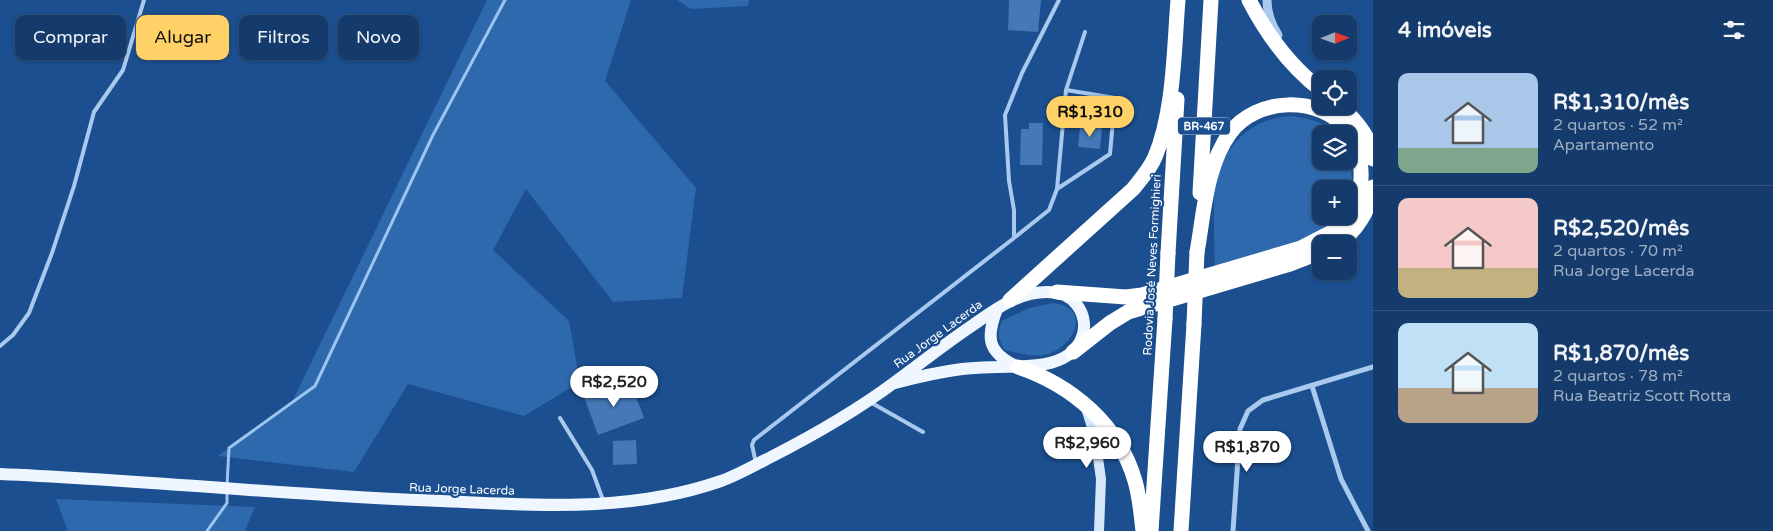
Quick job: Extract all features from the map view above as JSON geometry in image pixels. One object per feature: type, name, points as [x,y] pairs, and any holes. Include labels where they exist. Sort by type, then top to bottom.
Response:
[{"type":"highway","points":[[1004,304],[1133,189],[1154,158],[1161,140],[1169,99],[1178,0]]},
{"type":"highway","name":"Rodovia José Neves Formighieri","points":[[1150,531],[1165,319],[1182,0]]},
{"type":"highway","name":"BR-467","points":[[1181,531],[1212,0]]},
{"type":"highway","points":[[1249,0],[1271,38],[1292,65],[1312,81]]},
{"type":"highway","points":[[1197,252],[1208,188],[1223,145],[1239,123],[1253,112],[1267,107],[1284,104],[1302,105],[1317,109],[1332,117],[1346,128],[1355,143],[1361,180],[1357,198]]},
{"type":"highway","points":[[1350,115],[1365,134],[1372,150],[1373,159]]},
{"type":"highway","points":[[1347,235],[1365,213],[1372,198],[1373,187]]},
{"type":"highway","points":[[1057,292],[1126,297],[1142,295],[1301,248],[1334,231],[1340,225]]},
{"type":"highway","points":[[1072,352],[1110,323],[1128,312],[1290,264],[1312,255]]},
{"type":"highway","points":[[1018,367],[1047,378],[1072,394],[1085,404],[1110,432],[1128,464],[1140,502],[1143,531]]},
{"type":"main road","points":[[1057,292],[1069,297],[1078,306],[1084,317],[1084,330],[1081,342],[1072,352],[1056,361],[1037,366],[1018,367],[1003,360],[993,350],[990,336],[991,324],[1004,304],[1025,294],[1057,292]]},
{"type":"main road","name":"Rua Jorge Lacerda","points":[[0,474],[414,500],[569,506],[638,501],[723,481],[817,434],[895,383],[934,352],[1004,304]]},
{"type":"main road","name":"Rua Jorge Lacerda","points":[[895,383],[956,370],[1018,367]]},
{"type":"main road","points":[[1085,404],[1095,437],[1101,479],[1099,531]]},
{"type":"street","points":[[1267,0],[1271,23],[1286,48],[1312,78]]},
{"type":"street","points":[[1233,531],[1240,429],[1248,411],[1262,400],[1373,367]]},
{"type":"street","points":[[1312,386],[1340,479],[1368,531]]},
{"type":"lane","points":[[0,346],[13,334],[29,313],[52,253],[94,112],[123,70],[144,0]]},
{"type":"lane","points":[[1014,238],[1014,210],[1009,182],[1005,115],[1022,73],[1059,0]]},
{"type":"lane","points":[[756,465],[752,445],[754,440],[1048,212],[1057,189],[1066,90],[1085,32]]},
{"type":"lane","points":[[1057,189],[1110,154],[1115,98],[1066,90]]},
{"type":"lane","points":[[868,401],[924,432]]},
{"type":"lane","points":[[560,418],[592,470],[605,504]]},
{"type":"shaded area","points":[[487,0],[631,0],[605,81],[696,188],[682,298],[613,302],[526,189],[493,250],[569,321],[580,382],[524,416],[408,384],[354,472],[218,456],[292,402]]},
{"type":"shaded area","points":[[677,0],[749,0],[748,6],[691,9]]},
{"type":"shaded area","points":[[1291,116],[1315,121],[1323,125],[1312,125],[1312,170],[1351,170],[1352,180],[1312,180],[1312,225],[1330,225],[1317,235],[1215,266],[1214,195],[1224,160],[1231,148],[1250,129],[1276,118]]},
{"type":"shaded area","points":[[1053,303],[1065,306],[1076,319],[1072,335],[1066,343],[1058,350],[1043,355],[1026,355],[1005,350],[999,336],[1002,321],[1029,308]]},
{"type":"shaded area","points":[[56,499],[255,507],[245,531],[68,531]]},
{"type":"building","points":[[1009,0],[1041,0],[1038,32],[1008,30]]},
{"type":"building","points":[[1029,123],[1043,123],[1042,165],[1020,165],[1021,129],[1029,129]]},
{"type":"building","points":[[1080,127],[1102,128],[1100,149],[1078,147]]},
{"type":"building","points":[[630,380],[644,418],[598,435],[584,397]]},
{"type":"building","points":[[636,440],[637,464],[613,465],[613,441]]},
{"type":"waterway","points":[[227,486],[229,448],[315,386],[433,135],[505,0]]},
{"type":"waterway","points":[[207,531],[227,503],[227,492]]}]
